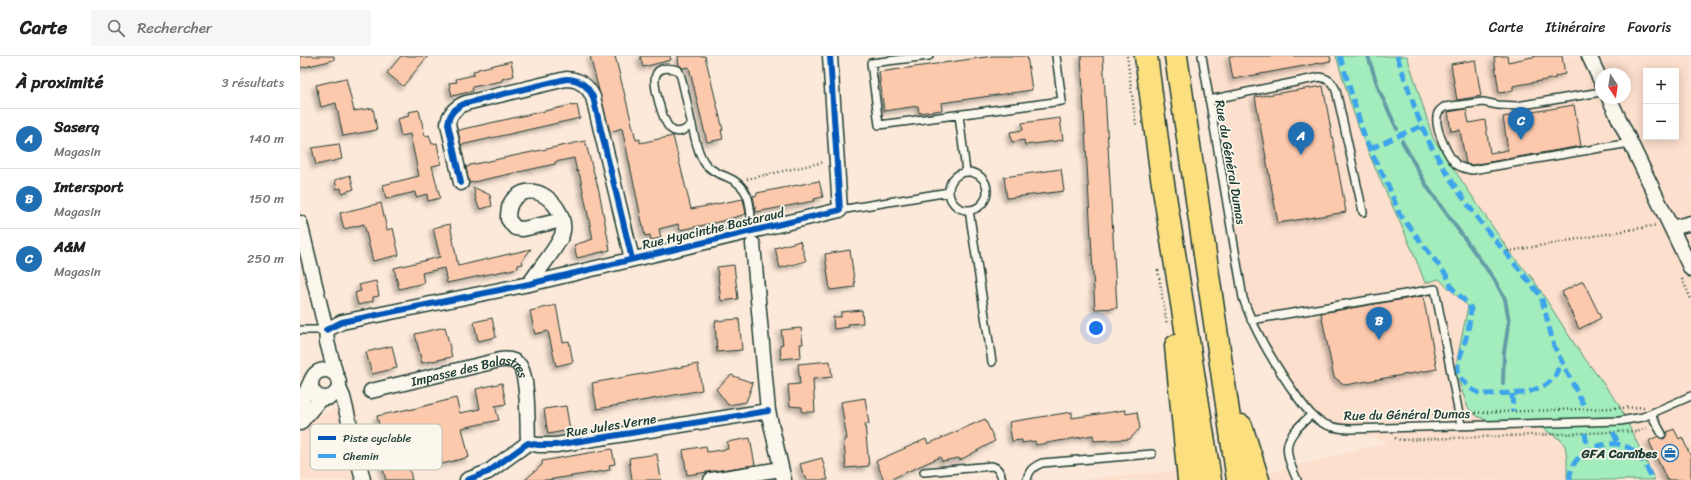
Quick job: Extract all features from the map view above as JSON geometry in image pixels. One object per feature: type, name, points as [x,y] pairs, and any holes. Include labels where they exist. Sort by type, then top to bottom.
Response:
[{"type":"highway","points":[[1146,56],[1210,480]]},
{"type":"highway","points":[[1176,56],[1238,480]]},
{"type":"highway","points":[[1176,261],[1174,304],[1176,351],[1189,480]]},
{"type":"highway","points":[[1222,366],[1258,480]]},
{"type":"street","points":[[830,56],[840,210]]},
{"type":"street","points":[[1589,56],[1595,68]]},
{"type":"street","points":[[461,183],[448,124],[450,116],[456,108],[466,103],[566,79],[582,83],[591,92],[593,97],[632,259]]},
{"type":"street","points":[[1612,104],[1691,269]]},
{"type":"street","name":"Rue Hyacinthe Bastaraud","points":[[326,336],[342,322],[529,284],[632,259],[752,237],[840,210]]},
{"type":"street","points":[[529,284],[562,236],[564,229],[562,220]]},
{"type":"street","points":[[1672,228],[1691,223]]},
{"type":"street","points":[[300,224],[337,382],[343,397],[350,424]]},
{"type":"street","points":[[711,480],[782,475],[768,412],[752,237]]},
{"type":"street","points":[[321,398],[312,390],[326,336]]},
{"type":"street","name":"Impasse des Balastres","points":[[371,391],[500,360],[511,360],[520,367],[523,374],[526,390],[528,443]]},
{"type":"street","points":[[300,405],[315,376],[327,370],[337,382]]},
{"type":"street","points":[[300,423],[321,398],[333,396],[337,382]]},
{"type":"street","name":"Rue Jules Verne","points":[[528,443],[538,445],[556,445],[768,412]]},
{"type":"street","points":[[467,480],[488,472],[528,443]]},
{"type":"street","points":[[361,470],[363,480]]},
{"type":"lane","points":[[929,56],[871,64],[879,125],[1062,101],[1056,56]]},
{"type":"lane","name":"Rue du Général Dumas","points":[[1202,56],[1243,298],[1259,337],[1289,386],[1311,415],[1319,421],[1342,429],[1620,421],[1651,414],[1691,396]]},
{"type":"lane","points":[[692,124],[686,130],[677,132],[669,128],[664,121],[654,83],[656,74],[661,70],[671,68],[678,70],[681,77],[692,124],[697,149],[704,163],[718,174],[737,182],[745,190],[748,200],[752,237]]},
{"type":"lane","points":[[1209,100],[1320,77],[1327,78],[1333,83],[1336,90],[1362,212]]},
{"type":"lane","points":[[1595,93],[1517,106],[1498,105],[1483,102],[1444,107],[1439,110],[1437,117],[1438,127],[1444,144],[1456,164],[1463,169],[1472,170],[1630,143]]},
{"type":"lane","points":[[959,115],[966,172]]},
{"type":"lane","points":[[966,172],[972,173],[982,179],[987,190],[984,201],[975,208],[969,210],[958,207],[951,198],[949,192],[952,181],[966,172]]},
{"type":"lane","points":[[840,210],[949,192]]},
{"type":"lane","points":[[969,210],[992,362]]},
{"type":"lane","points":[[1251,320],[1435,289],[1461,425]]},
{"type":"lane","points":[[300,330],[322,331],[326,336]]},
{"type":"lane","points":[[1651,414],[1662,434]]},
{"type":"lane","points":[[1297,480],[1289,464],[1287,452],[1288,442],[1292,433],[1311,415]]},
{"type":"lane","points":[[1026,480],[1031,468],[1042,463],[1152,454]]},
{"type":"lane","points":[[924,472],[992,466],[1000,471],[1002,480]]},
{"type":"path","points":[[737,182],[837,160]]},
{"type":"path","points":[[1504,252],[1657,225]]},
{"type":"path","points":[[1389,416],[1642,406],[1651,414]]},
{"type":"shaded area","points":[[1202,56],[1691,56],[1691,480],[1271,480],[1268,473],[1390,442],[1342,429],[1319,418],[1296,393],[1248,314]]},
{"type":"shaded area","points":[[355,403],[360,424],[310,424],[310,470],[370,470],[372,480],[300,480],[300,440],[310,417]]},
{"type":"shaded area","points":[[1178,471],[1178,480],[1077,480]]},
{"type":"green space","points":[[1336,56],[1407,56],[1433,138],[1511,254],[1533,279],[1577,348],[1618,403],[1655,480],[1567,480],[1567,457],[1565,446],[1561,440],[1537,425],[1488,421],[1477,416],[1468,408],[1455,370],[1468,306],[1439,279],[1425,283],[1363,140]]},
{"type":"building","points":[[300,56],[334,56],[334,60],[300,68]]},
{"type":"building","points":[[401,56],[428,56],[403,86],[387,73]]},
{"type":"building","points":[[590,56],[615,56],[636,140],[640,139],[640,143],[673,136],[691,209],[743,199],[746,214],[680,230],[678,224],[659,229],[661,238],[651,240],[650,235],[645,236],[622,128],[610,132]]},
{"type":"building","points":[[640,56],[670,56],[671,60],[643,67]]},
{"type":"building","points":[[678,56],[705,56],[723,130],[721,130],[723,139],[707,142],[689,67],[683,68],[679,65]]},
{"type":"building","points":[[993,56],[1027,56],[1032,90],[941,103],[942,110],[919,113],[918,106],[884,111],[879,72]]},
{"type":"building","points":[[1081,56],[1103,56],[1117,308],[1095,309]]},
{"type":"building","points":[[1229,56],[1330,56],[1331,61],[1233,79]]},
{"type":"building","points":[[1507,56],[1508,62],[1537,56],[1562,56],[1565,74],[1555,76],[1556,78],[1513,86],[1513,91],[1499,93],[1494,57]]},
{"type":"building","points":[[1475,60],[1481,96],[1457,100],[1451,64]]},
{"type":"building","points":[[511,61],[514,76],[502,79],[502,81],[472,87],[473,91],[452,96],[449,83],[457,82],[456,79],[474,75],[473,71],[478,69]]},
{"type":"building","points":[[346,78],[354,111],[373,108],[377,130],[343,136],[336,103],[321,107],[316,85]]},
{"type":"building","points":[[1323,86],[1346,212],[1278,223],[1255,97]]},
{"type":"building","points":[[577,105],[580,118],[461,145],[458,131],[463,129]]},
{"type":"building","points":[[1574,105],[1581,146],[1472,165],[1466,164],[1460,130],[1451,131],[1448,112],[1466,109],[1469,123],[1485,120],[1490,153],[1508,150],[1503,117]]},
{"type":"building","points":[[419,110],[425,136],[429,135],[432,144],[437,143],[441,164],[432,166],[440,198],[428,201],[427,194],[416,197],[415,192],[386,199],[383,185],[419,176],[410,134],[401,136],[397,119],[409,116],[408,112]]},
{"type":"building","points":[[1060,118],[1063,140],[1025,145],[1024,140],[1012,142],[1010,132],[1023,130],[1022,123]]},
{"type":"building","points":[[585,141],[599,191],[610,250],[577,258],[574,245],[593,239],[580,176],[578,171],[577,172],[574,158],[555,162],[555,164],[469,183],[466,167],[470,165]]},
{"type":"building","points":[[339,144],[342,159],[316,165],[312,148]]},
{"type":"building","points":[[1061,169],[1064,191],[1007,198],[1004,177]]},
{"type":"building","points":[[350,175],[354,189],[342,193],[341,188],[337,189],[335,180]]},
{"type":"building","points":[[819,181],[823,197],[814,199],[814,201],[756,212],[753,196],[757,195],[757,193]]},
{"type":"building","points":[[473,187],[490,195],[492,206],[481,209],[478,206]]},
{"type":"building","points":[[381,203],[387,230],[393,228],[399,255],[373,261],[364,224],[344,229],[340,213]]},
{"type":"building","points":[[450,224],[458,266],[531,249],[522,261],[523,264],[518,265],[518,268],[447,283],[444,268],[422,273],[424,283],[399,289],[394,268],[440,257],[433,228]]},
{"type":"building","points":[[800,241],[806,261],[780,268],[775,248]]},
{"type":"building","points":[[850,250],[855,287],[830,290],[825,254]]},
{"type":"building","points":[[734,265],[738,299],[721,301],[717,267]]},
{"type":"building","points":[[376,281],[379,296],[373,297],[373,301],[358,305],[355,293],[361,291],[359,285]]},
{"type":"building","points":[[1583,281],[1601,318],[1579,329],[1562,292]]},
{"type":"building","points":[[1423,296],[1437,369],[1345,385],[1334,377],[1321,313]]},
{"type":"building","points":[[556,305],[563,342],[569,341],[573,362],[556,366],[548,331],[535,334],[530,311]]},
{"type":"building","points":[[862,310],[863,323],[848,324],[849,327],[834,329],[833,317],[841,317],[841,312]]},
{"type":"building","points":[[492,318],[496,337],[478,341],[474,322]]},
{"type":"building","points":[[739,319],[742,350],[717,352],[715,321]]},
{"type":"building","points":[[445,327],[452,357],[422,363],[415,334]]},
{"type":"building","points":[[801,328],[803,344],[800,344],[801,357],[781,359],[780,345],[783,344],[781,330]]},
{"type":"building","points":[[392,346],[397,368],[372,374],[366,352]]},
{"type":"building","points":[[830,361],[832,377],[813,379],[815,412],[802,412],[802,407],[790,406],[788,385],[800,384],[798,364]]},
{"type":"building","points":[[698,364],[702,390],[597,409],[592,383]]},
{"type":"building","points":[[731,375],[753,383],[746,402],[728,405],[716,389]]},
{"type":"building","points":[[502,383],[506,404],[495,406],[499,420],[462,428],[469,457],[442,464],[442,424],[379,424],[377,416],[409,410],[456,398],[460,413],[480,409],[476,389]]},
{"type":"building","points":[[865,398],[869,424],[865,424],[869,466],[846,468],[844,439],[847,439],[841,402]]},
{"type":"building","points":[[566,406],[570,430],[548,434],[544,409]]},
{"type":"building","points":[[1125,410],[1126,414],[1137,412],[1140,428],[1130,439],[1094,441],[1093,435],[1036,445],[1035,441],[1022,443],[1022,440],[1012,441],[1009,422],[1072,412],[1072,418]]},
{"type":"building","points":[[985,419],[995,441],[960,460],[959,458],[942,461],[940,457],[889,480],[884,480],[876,461],[926,439],[928,444]]},
{"type":"building","name":"GFA Caraïbes","points":[[1674,429],[1679,439],[1682,437],[1691,457],[1691,480],[1667,480],[1649,441],[1658,436],[1664,439],[1667,432]]},
{"type":"building","points":[[750,438],[755,465],[687,475],[683,450],[706,446],[707,452],[728,449],[727,442]]},
{"type":"building","points":[[612,449],[615,464],[609,465],[610,470],[547,480],[525,480],[542,465],[542,461]]},
{"type":"building","points":[[657,454],[661,480],[632,480],[629,458]]},
{"type":"building","points":[[822,458],[828,480],[807,480],[806,476],[804,477],[800,464]]},
{"type":"building","points":[[383,470],[410,470],[412,480],[386,480]]},
{"type":"waterway","points":[[1368,56],[1379,90],[1397,129]]},
{"type":"waterway","points":[[1402,141],[1428,188],[1494,279],[1505,299],[1509,321],[1504,352],[1503,383]]},
{"type":"marked path","points":[[1340,56],[1364,135],[1388,185],[1399,213],[1447,276],[1452,288],[1471,309],[1468,332],[1458,363],[1460,378],[1473,390],[1481,394],[1526,393],[1546,385],[1555,377],[1561,361]]},
{"type":"marked path","points":[[1397,56],[1418,117],[1430,144],[1454,185],[1478,219],[1541,296],[1554,346],[1585,408]]},
{"type":"marked path","points":[[1370,149],[1422,126]]},
{"type":"marked path","points":[[1512,394],[1513,411]]},
{"type":"marked path","points":[[1613,432],[1618,443]]},
{"type":"marked path","points":[[1585,433],[1587,450]]},
{"type":"marked path","points":[[1570,480],[1571,470],[1575,462],[1582,455],[1590,449],[1600,445],[1610,444],[1629,448],[1637,454],[1646,466],[1651,480]]},
{"type":"cycle path","points":[[326,330],[342,322],[529,284],[840,210],[830,56]]},
{"type":"cycle path","points":[[461,183],[448,124],[451,114],[456,109],[466,103],[566,79],[575,80],[586,86],[593,97],[632,259]]},
{"type":"cycle path","points":[[467,480],[488,472],[528,443],[538,445],[556,445],[768,411]]},
{"type":"place","name":"A&M","points":[[1521,140]]},
{"type":"place","name":"Saserq","points":[[1301,155]]},
{"type":"place","name":"Intersport","points":[[1379,340]]},
{"type":"place","name":"GFA Caraïbes","points":[[1670,453]]}]
